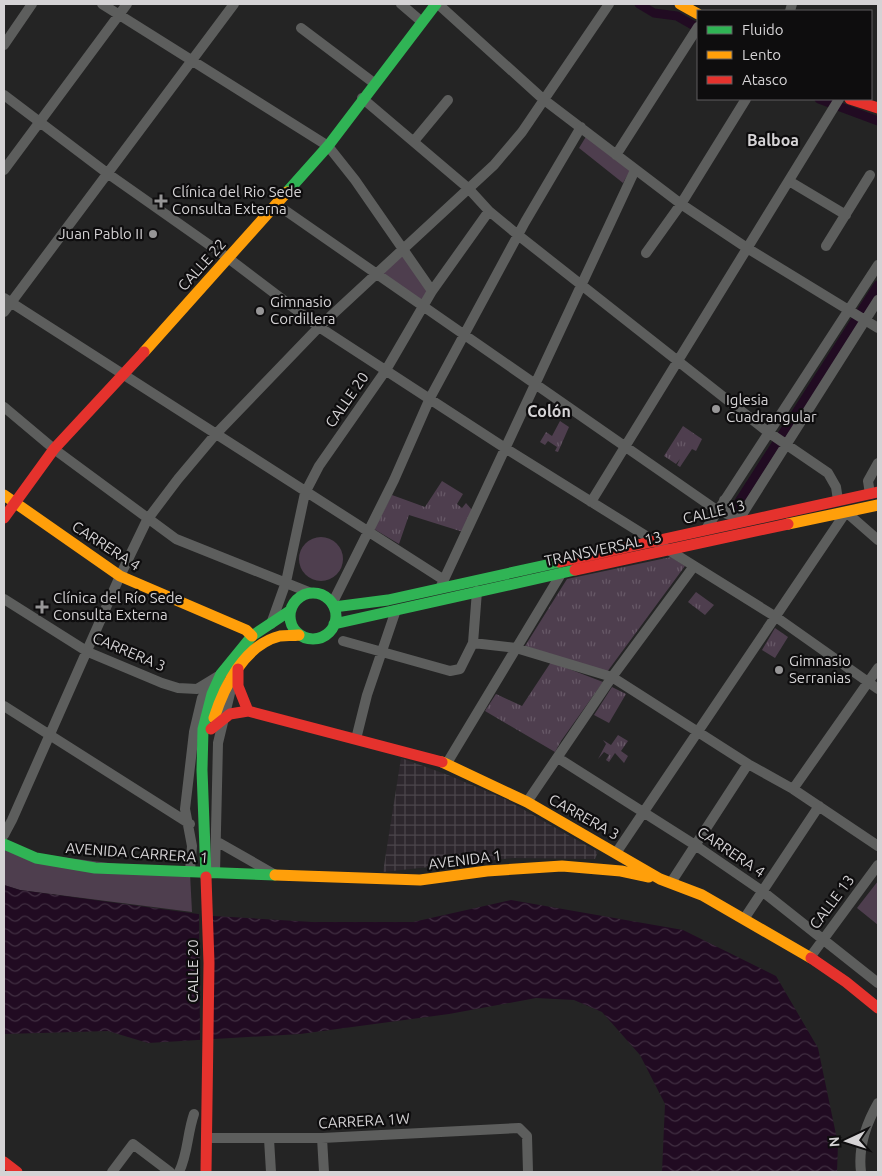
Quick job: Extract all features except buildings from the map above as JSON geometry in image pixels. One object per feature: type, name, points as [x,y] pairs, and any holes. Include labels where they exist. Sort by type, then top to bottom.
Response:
[{"type":"street","points":[[4,45],[32,4]]},
{"type":"street","points":[[102,4],[328,146],[355,180],[402,251],[432,291]]},
{"type":"street","points":[[4,170],[127,4]]},
{"type":"street","points":[[4,312],[7,300],[107,173],[234,4]]},
{"type":"street","points":[[402,4],[422,22]]},
{"type":"street","points":[[437,4],[543,99],[681,204],[747,248],[878,328]]},
{"type":"street","name":"CALLE 22","points":[[4,518],[54,449],[124,375],[328,146],[362,98],[437,4]]},
{"type":"street","points":[[4,834],[88,652],[120,576],[148,520],[178,479],[215,436],[320,327],[494,165],[522,132],[609,4]]},
{"type":"street","points":[[680,4],[697,13]]},
{"type":"street","points":[[302,28],[374,83]]},
{"type":"street","points":[[616,155],[697,30]]},
{"type":"street","points":[[4,95],[107,173],[228,258],[320,327],[506,448],[776,617],[878,689]]},
{"type":"street","points":[[362,98],[468,188],[489,211],[518,235],[582,283],[678,362],[778,439],[828,473],[836,487],[838,500]]},
{"type":"street","points":[[414,141],[448,100]]},
{"type":"street","points":[[646,254],[681,204],[745,100]]},
{"type":"street","points":[[853,100],[878,108]]},
{"type":"street","points":[[592,502],[838,101]]},
{"type":"street","points":[[202,770],[211,729],[224,690],[238,669],[269,640],[280,636],[299,635],[306,638],[320,638],[326,635],[334,624],[332,605],[369,532],[430,398],[518,235],[581,127]]},
{"type":"street","points":[[332,605],[388,600],[442,584],[635,170]]},
{"type":"street","points":[[826,246],[870,175]]},
{"type":"street","points":[[789,181],[846,215]]},
{"type":"street","points":[[276,204],[625,447],[726,514],[738,516],[745,508],[778,439],[857,315],[878,265]]},
{"type":"street","name":"CALLE 20","points":[[271,624],[286,582],[305,493],[319,466],[386,370],[432,291],[489,211]]},
{"type":"street","points":[[7,300],[215,436],[369,532],[442,584]]},
{"type":"street","points":[[726,514],[725,498],[778,439],[857,315],[878,300]]},
{"type":"street","points":[[4,407],[54,449],[176,540],[203,552],[286,582],[311,594],[323,596],[332,605]]},
{"type":"street","points":[[874,493],[868,480],[878,463]]},
{"type":"street","name":"CALLE 13","points":[[442,584],[654,541],[761,516],[874,493]]},
{"type":"street","name":"CARRERA 4","points":[[4,495],[120,576],[246,630],[252,636]]},
{"type":"street","name":"TRANSVERSAL 13","points":[[334,624],[477,591],[878,505]]},
{"type":"street","points":[[745,508],[761,516]]},
{"type":"street","points":[[616,853],[846,512],[878,540]]},
{"type":"street","points":[[706,529],[726,514]]},
{"type":"street","points":[[526,802],[612,677],[694,566]]},
{"type":"street","points":[[447,764],[561,574]]},
{"type":"street","points":[[343,642],[455,671],[463,666],[473,643],[477,591]]},
{"type":"street","points":[[190,871],[192,846],[190,824],[185,809],[194,732],[202,698],[209,684],[221,674],[252,636],[291,610],[298,599],[311,594]]},
{"type":"street","name":"CARRERA 3","points":[[4,599],[88,652],[178,688],[197,689],[221,674]]},
{"type":"street","points":[[291,610],[291,624],[299,635]]},
{"type":"street","points":[[356,739],[381,651],[396,610]]},
{"type":"street","points":[[473,643],[516,648],[612,677],[748,764],[793,789],[878,846]]},
{"type":"street","points":[[793,789],[878,668]]},
{"type":"street","points":[[211,729],[222,719],[248,711],[238,686],[238,669]]},
{"type":"street","points":[[216,873],[217,758],[222,719],[238,669]]},
{"type":"street","points":[[202,770],[203,729],[212,694],[221,674]]},
{"type":"street","points":[[4,706],[190,824]]},
{"type":"street","name":"CARRERA 3","points":[[248,711],[447,764],[526,802],[660,879],[672,881],[744,919],[810,956],[877,1004]]},
{"type":"street","name":"CARRERA 4","points":[[558,758],[695,845],[762,891],[878,983]]},
{"type":"street","points":[[672,881],[748,764]]},
{"type":"street","name":"CALLE 20","points":[[202,770],[209,963],[206,1172]]},
{"type":"street","points":[[744,919],[819,806]]},
{"type":"street","name":"AVENIDA CARRERA 1","points":[[4,844],[25,854],[57,863],[95,868],[216,873],[273,873]]},
{"type":"street","points":[[596,869],[603,866],[606,859],[606,851],[602,845]]},
{"type":"street","points":[[192,846],[193,851],[202,857],[212,856],[216,847]]},
{"type":"street","points":[[216,847],[273,873]]},
{"type":"street","name":"AVENIDA 1","points":[[273,873],[420,880],[487,871],[562,866],[621,871],[660,879]]},
{"type":"street","name":"CALLE 13","points":[[810,956],[878,866]]},
{"type":"street","points":[[861,1172],[862,1145],[870,1116],[878,1103]]},
{"type":"street","points":[[179,1172],[187,1151],[187,1134],[194,1114]]},
{"type":"street","name":"CARRERA 1W","points":[[206,1138],[322,1138],[514,1128],[523,1130],[527,1136],[528,1172]]},
{"type":"street","points":[[322,1138],[324,1172]]},
{"type":"street","points":[[269,1139],[271,1172]]},
{"type":"street","points":[[112,1172],[133,1144],[170,1172]]},
{"type":"street","points":[[4,1162],[17,1172]]},
{"type":"shaded area","points":[[401,758],[505,799],[598,852],[595,859],[512,858],[383,872]]},
{"type":"green space","points":[[587,135],[631,169],[623,183],[579,148]]},
{"type":"green space","points":[[402,254],[430,291],[421,304],[380,274]]},
{"type":"green space","points":[[560,421],[569,427],[558,452],[555,451],[557,447],[548,441],[545,445],[540,442],[546,432],[552,436]]},
{"type":"green space","points":[[683,426],[702,439],[696,451],[692,449],[680,467],[677,465],[680,459],[676,464],[664,456]]},
{"type":"green space","points":[[442,481],[463,494],[457,504],[462,508],[466,503],[472,510],[463,532],[409,515],[399,544],[374,529],[392,495],[425,507]]},
{"type":"green space","points":[[317,537],[325,537],[337,543],[343,559],[337,575],[325,581],[317,581],[305,575],[299,563],[299,555],[305,543]]},
{"type":"green space","points":[[671,557],[685,566],[607,672],[525,646],[567,579]]},
{"type":"green space","points":[[696,592],[714,605],[705,615],[688,602]]},
{"type":"green space","points":[[775,628],[788,637],[775,658],[762,650]]},
{"type":"green space","points":[[551,662],[603,682],[555,752],[485,711],[496,694],[522,706]]},
{"type":"green space","points":[[612,687],[626,694],[609,723],[594,715]]},
{"type":"green space","points":[[618,735],[628,741],[621,751],[628,756],[624,763],[615,753],[609,762],[606,760],[609,755],[604,752],[598,759],[606,744],[603,740],[611,745]]},
{"type":"green space","points":[[4,850],[190,873],[192,912],[20,890],[4,885]]},
{"type":"green space","points":[[878,881],[878,925],[857,908]]},
{"type":"water","points":[[4,885],[20,890],[213,916],[312,922],[413,922],[511,900],[683,930],[776,976],[818,1048],[838,1144],[837,1172],[662,1172],[665,1104],[640,1055],[602,1012],[574,1000],[536,998],[449,1014],[300,1034],[148,1043],[108,1031],[4,1034]]},
{"type":"pier","points":[[199,911],[212,913],[212,1041],[200,1042]]},
{"type":"waterway","points":[[639,4],[654,13],[677,16],[697,27]]},
{"type":"waterway","points":[[822,100],[878,121]]},
{"type":"waterway","points":[[731,514],[878,285]]},
{"type":"traffic: fast","points":[[287,192],[328,146],[436,4]]},
{"type":"traffic: fast","points":[[334,607],[388,600],[560,562]]},
{"type":"traffic: fast","points":[[334,624],[575,570]]},
{"type":"traffic: fast","points":[[313,593],[326,597],[332,603],[336,616],[332,629],[326,635],[313,639],[300,635],[294,629],[290,616],[294,603],[300,597],[313,593]]},
{"type":"traffic: fast","points":[[206,877],[202,770],[203,729],[212,694],[221,674],[252,636],[291,610]]},
{"type":"traffic: fast","points":[[4,844],[36,858],[95,868],[275,875]]},
{"type":"traffic: slow","points":[[680,4],[697,13]]},
{"type":"traffic: slow","points":[[144,352],[287,192]]},
{"type":"traffic: slow","points":[[4,495],[120,576],[246,630],[252,636]]},
{"type":"traffic: slow","points":[[788,524],[878,505]]},
{"type":"traffic: slow","points":[[214,718],[223,693],[237,669],[256,648],[280,636],[299,635]]},
{"type":"traffic: slow","points":[[442,762],[527,802],[660,879],[702,895],[811,958]]},
{"type":"traffic: slow","points":[[275,875],[420,880],[487,871],[562,866],[621,871],[649,877]]},
{"type":"traffic: jam","points":[[853,100],[878,108]]},
{"type":"traffic: jam","points":[[4,518],[54,449],[144,352]]},
{"type":"traffic: jam","points":[[560,562],[878,492]]},
{"type":"traffic: jam","points":[[575,570],[788,524]]},
{"type":"traffic: jam","points":[[238,669],[238,686],[248,711]]},
{"type":"traffic: jam","points":[[211,729],[230,714],[248,711],[442,762]]},
{"type":"traffic: jam","points":[[206,877],[209,963],[206,1172]]},
{"type":"traffic: jam","points":[[811,958],[846,982],[878,1008]]},
{"type":"traffic: jam","points":[[4,1162],[17,1172]]},
{"type":"place","name":"Clínica del Rio Sede Consulta Externa","points":[[161,201]]},
{"type":"place","name":"Juan Pablo II","points":[[153,234]]},
{"type":"place","name":"Gimnasio Cordillera","points":[[260,311]]},
{"type":"place","name":"Iglesia Cuadrangular","points":[[716,409]]},
{"type":"place","name":"Clínica del Río Sede Consulta Externa","points":[[42,607]]},
{"type":"place","name":"Gimnasio Serranias","points":[[779,670]]},
{"type":"district","name":"Balboa","points":[[773,140]]},
{"type":"district","name":"Colón","points":[[549,411]]}]
